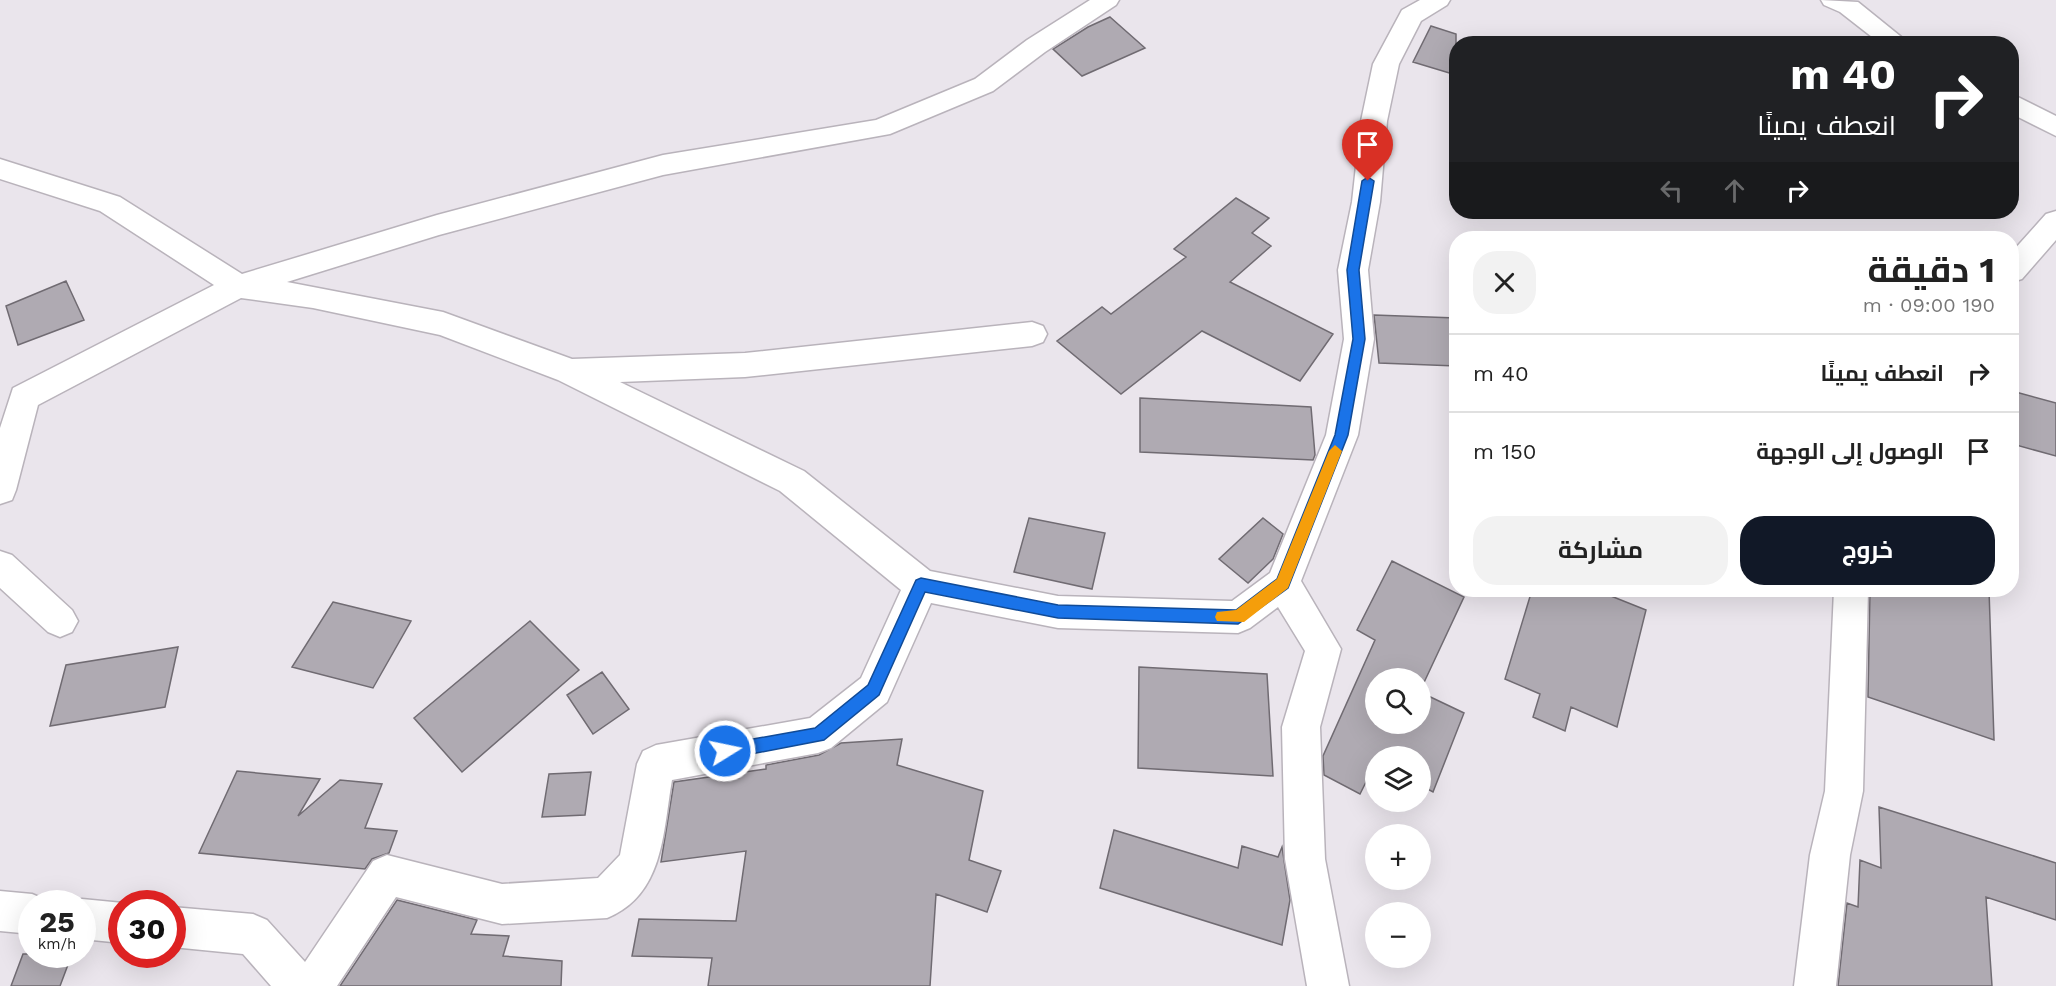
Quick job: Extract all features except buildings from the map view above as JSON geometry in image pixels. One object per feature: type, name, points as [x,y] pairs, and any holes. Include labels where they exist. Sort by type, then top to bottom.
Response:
[{"type":"street","points":[[0,490],[12,397],[238,286],[437,225],[663,165],[880,128],[984,85],[1036,46],[1107,0]]},
{"type":"street","points":[[0,169],[110,204],[238,286],[314,297],[443,324],[569,371],[792,481],[921,585],[1058,612],[1238,617],[1283,583],[1342,435],[1359,339],[1353,270],[1366,202],[1374,121],[1386,64],[1412,16],[1438,0]]},
{"type":"street","points":[[1833,0],[1849,7],[1887,36]]},
{"type":"street","points":[[2019,107],[2056,127]]},
{"type":"street","points":[[2019,263],[2056,221]]},
{"type":"street","points":[[569,371],[745,365],[1032,334]]},
{"type":"street","points":[[0,566],[60,621]]},
{"type":"street","points":[[1283,583],[1323,649],[1301,728],[1305,858],[1328,986]]},
{"type":"street","points":[[313,986],[387,875],[502,904],[607,898],[638,865],[656,764],[818,735],[874,690],[921,585]]},
{"type":"street","points":[[1815,986],[1830,855],[1844,791],[1851,597]]},
{"type":"street","points":[[0,911],[18,913]]},
{"type":"street","points":[[186,928],[253,934],[298,986]]},
{"type":"slow traffic","points":[[1222,617],[1238,617],[1283,583],[1335,451]]},
{"type":"route","points":[[725,751],[818,735],[874,690],[921,585],[1058,612],[1238,617],[1283,583],[1342,435],[1359,339],[1353,270],[1368,181]]}]
